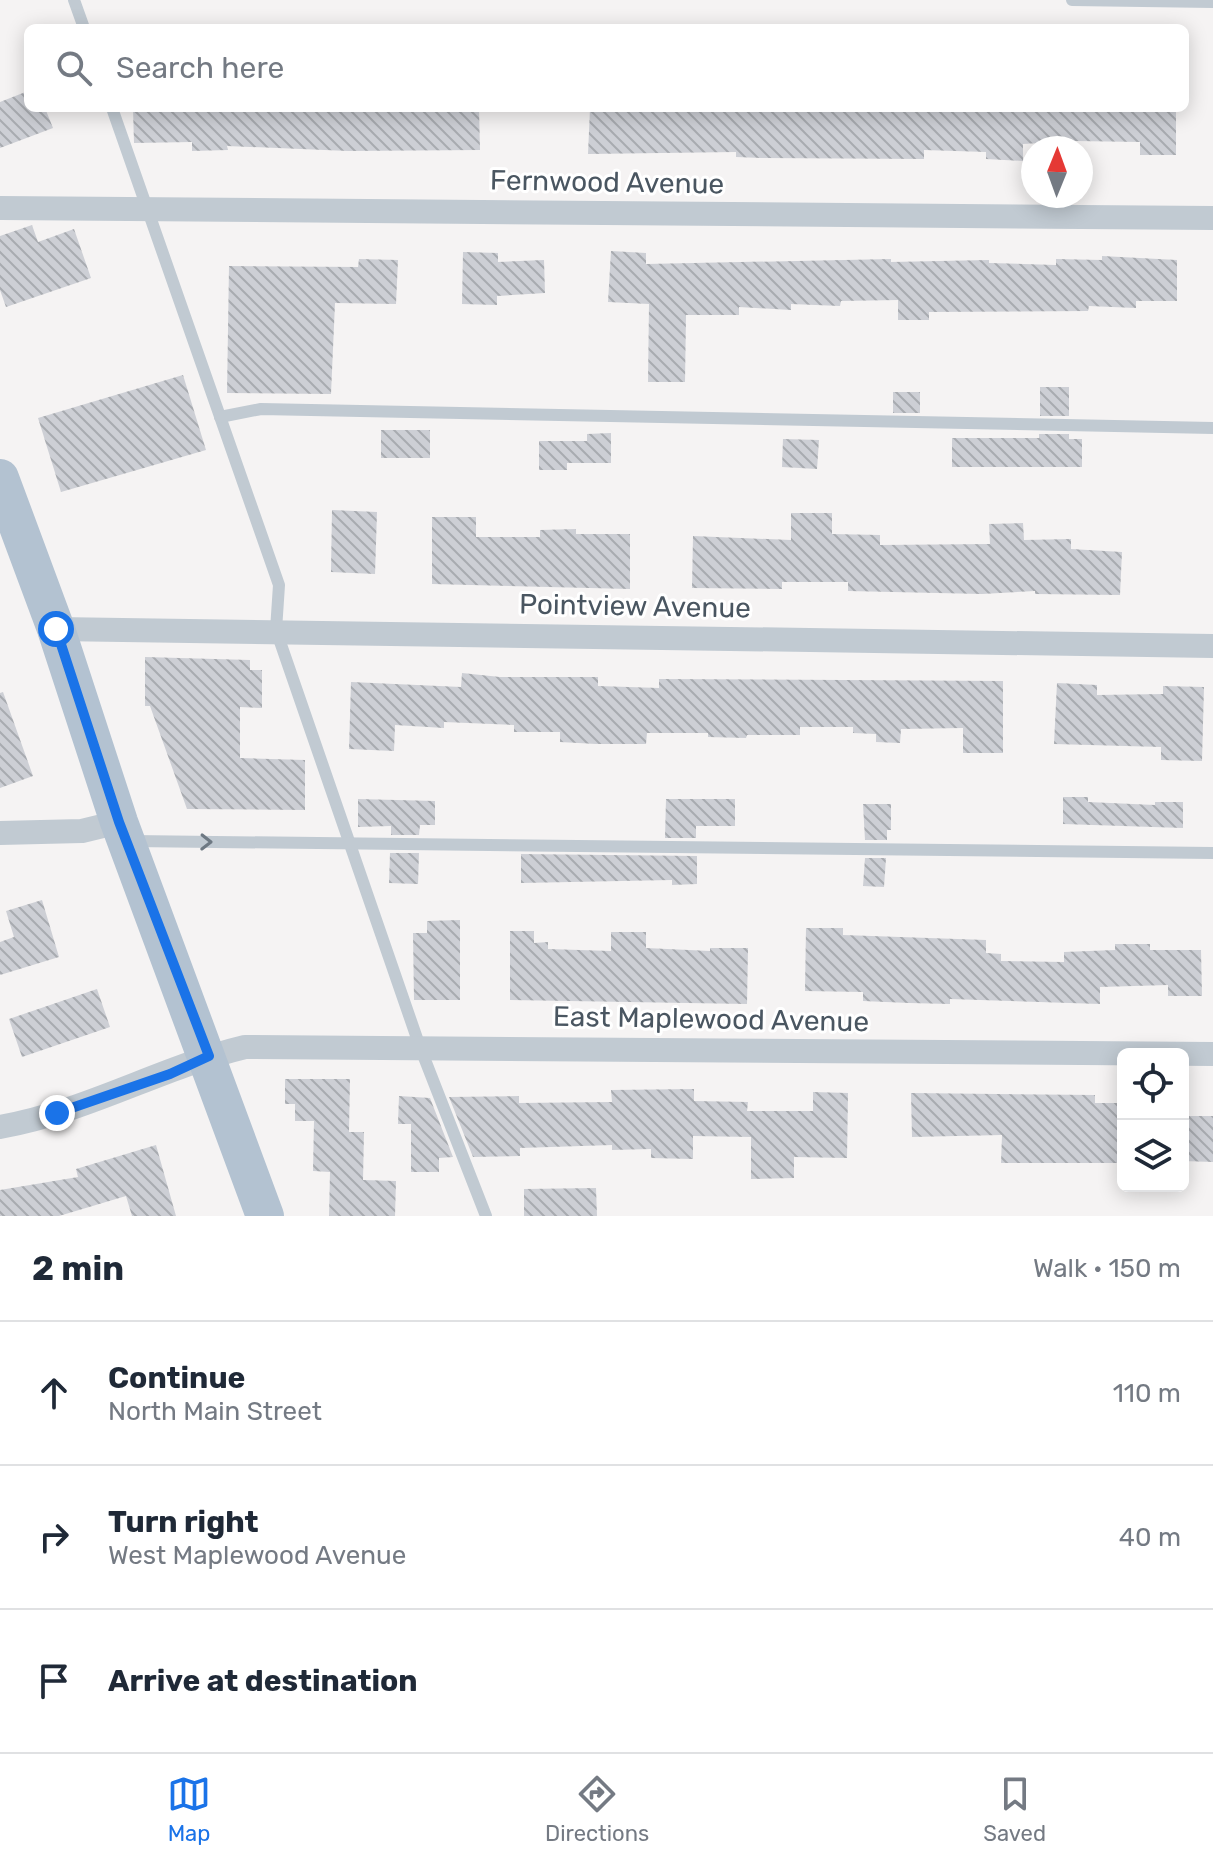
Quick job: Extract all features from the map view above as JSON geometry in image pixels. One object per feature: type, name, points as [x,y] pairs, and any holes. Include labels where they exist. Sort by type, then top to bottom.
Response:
[{"type":"main road","points":[[0,478],[56,629],[124,831],[209,1056],[265,1216]]},
{"type":"street","name":"Fernwood Avenue","points":[[0,208],[1213,218]]},
{"type":"street","name":"Pointview Avenue","points":[[56,629],[1213,646]]},
{"type":"street","points":[[0,833],[124,831]]},
{"type":"street","name":"East Maplewood Avenue","points":[[0,1127],[71,1108],[170,1074],[209,1056],[245,1047],[1213,1054]]},
{"type":"lane","points":[[74,0],[83,24]]},
{"type":"lane","points":[[1072,0],[1213,2]]},
{"type":"lane","points":[[113,112],[279,585],[276,630],[420,1047],[486,1216]]},
{"type":"lane","points":[[220,417],[261,409],[1213,428]]},
{"type":"lane","points":[[124,831],[350,843],[1213,853]]},
{"type":"building","points":[[24,93],[24,112],[47,112],[53,128],[0,148],[0,102]]},
{"type":"building","points":[[133,112],[479,112],[480,150],[348,151],[227,146],[228,150],[192,151],[192,142],[134,143]]},
{"type":"building","points":[[590,112],[1176,112],[1176,155],[1140,155],[1140,142],[1093,141],[1093,136],[1021,136],[1021,161],[986,159],[986,152],[924,150],[924,159],[761,158],[736,157],[736,152],[588,154]]},
{"type":"building","points":[[32,225],[38,242],[74,229],[91,278],[6,307],[0,290],[0,236]]},
{"type":"building","points":[[611,251],[646,253],[646,264],[891,259],[891,262],[989,260],[989,263],[1056,265],[1056,259],[1102,260],[1102,256],[1177,260],[1177,301],[1136,301],[1136,308],[1089,306],[1088,311],[929,312],[929,320],[898,320],[898,300],[841,301],[840,306],[791,304],[791,310],[739,307],[739,315],[686,315],[685,382],[648,382],[649,304],[608,302]]},
{"type":"building","points":[[463,252],[498,253],[498,262],[544,260],[545,293],[497,296],[497,305],[462,304]]},
{"type":"building","points":[[359,259],[398,260],[396,304],[335,303],[331,394],[227,393],[229,266],[358,267]]},
{"type":"building","points":[[183,375],[206,450],[61,492],[38,418]]},
{"type":"building","points":[[1040,387],[1069,387],[1069,416],[1040,416]]},
{"type":"building","points":[[893,392],[920,392],[920,413],[893,413]]},
{"type":"building","points":[[381,430],[430,430],[430,458],[381,458]]},
{"type":"building","points":[[611,433],[611,463],[567,463],[567,470],[539,470],[539,441],[587,441],[587,434]]},
{"type":"building","points":[[1039,434],[1069,434],[1069,439],[1082,439],[1082,467],[952,467],[952,438],[1039,438]]},
{"type":"building","points":[[783,439],[819,440],[817,469],[782,467]]},
{"type":"building","points":[[332,510],[377,512],[375,574],[331,572]]},
{"type":"building","points":[[791,513],[832,513],[832,534],[880,535],[880,545],[990,544],[989,524],[1023,523],[1024,540],[1071,539],[1071,549],[1122,552],[1120,595],[1035,594],[1035,591],[982,594],[848,591],[848,582],[782,582],[782,589],[692,588],[693,536],[791,540]]},
{"type":"building","points":[[432,517],[476,517],[476,537],[540,537],[540,530],[576,529],[576,534],[630,534],[630,589],[432,584]]},
{"type":"building","points":[[145,657],[250,660],[250,670],[262,670],[262,708],[240,707],[240,758],[305,760],[305,810],[187,809],[150,706],[145,706]]},
{"type":"building","points":[[462,673],[500,677],[598,677],[598,686],[659,688],[659,679],[1003,681],[1003,753],[963,753],[963,728],[901,729],[900,743],[876,742],[876,734],[853,733],[853,727],[800,727],[800,735],[747,735],[746,738],[708,737],[708,733],[647,733],[646,744],[596,744],[560,742],[560,732],[514,732],[514,725],[444,722],[444,728],[395,725],[394,751],[349,749],[351,682],[461,687]]},
{"type":"building","points":[[1057,683],[1097,685],[1097,695],[1163,694],[1163,686],[1204,687],[1202,761],[1161,760],[1161,747],[1054,744]]},
{"type":"building","points":[[3,692],[33,776],[0,788],[0,693]]},
{"type":"building","points":[[1063,797],[1088,797],[1088,802],[1155,805],[1155,802],[1183,802],[1183,828],[1063,824]]},
{"type":"building","points":[[358,799],[435,801],[435,825],[420,825],[419,835],[391,835],[391,826],[358,827]]},
{"type":"building","points":[[666,799],[735,799],[735,826],[696,826],[696,838],[665,838]]},
{"type":"building","points":[[863,804],[891,804],[891,830],[887,830],[887,840],[865,840]]},
{"type":"building","points":[[390,853],[419,853],[418,884],[389,883]]},
{"type":"building","points":[[521,854],[697,856],[697,884],[672,885],[672,880],[521,883]]},
{"type":"building","points":[[865,858],[886,858],[884,887],[863,886]]},
{"type":"building","points":[[42,900],[59,957],[0,975],[0,942],[14,937],[6,911]]},
{"type":"building","points":[[460,920],[460,1000],[414,1000],[413,933],[427,933],[427,921]]},
{"type":"building","points":[[806,928],[843,928],[843,935],[986,940],[986,953],[1001,954],[1001,961],[1064,962],[1064,952],[1115,950],[1115,944],[1150,944],[1150,950],[1201,950],[1202,996],[1168,996],[1168,985],[1100,987],[1100,1004],[950,999],[950,1004],[863,1001],[863,992],[805,991]]},
{"type":"building","points":[[510,931],[534,931],[534,943],[548,942],[548,949],[611,951],[611,932],[646,932],[646,948],[710,951],[710,948],[748,948],[747,1004],[510,1000]]},
{"type":"building","points":[[97,989],[110,1027],[22,1057],[9,1019]]},
{"type":"building","points":[[285,1079],[350,1079],[349,1132],[364,1132],[363,1180],[396,1181],[395,1216],[329,1216],[330,1172],[313,1171],[314,1121],[295,1121],[295,1104],[285,1104]]},
{"type":"building","points":[[694,1089],[694,1101],[748,1102],[747,1111],[813,1111],[813,1092],[848,1093],[847,1158],[794,1157],[794,1178],[751,1179],[751,1137],[693,1136],[693,1159],[651,1158],[651,1149],[612,1150],[612,1145],[520,1148],[520,1156],[473,1157],[449,1097],[519,1096],[519,1103],[612,1102],[611,1090]]},
{"type":"building","points":[[911,1093],[1095,1095],[1095,1103],[1117,1103],[1117,1163],[1001,1163],[1002,1135],[912,1137]]},
{"type":"building","points":[[399,1096],[430,1098],[453,1157],[439,1158],[439,1172],[411,1172],[411,1124],[398,1124]]},
{"type":"building","points":[[1189,1116],[1213,1116],[1213,1162],[1189,1161]]},
{"type":"building","points":[[156,1145],[176,1216],[132,1216],[126,1196],[59,1216],[0,1216],[0,1190],[78,1177],[76,1169]]},
{"type":"building","points":[[596,1188],[597,1216],[524,1216],[524,1189]]},
{"type":"route","points":[[56,629],[119,822],[209,1056],[170,1074],[57,1113]]}]
